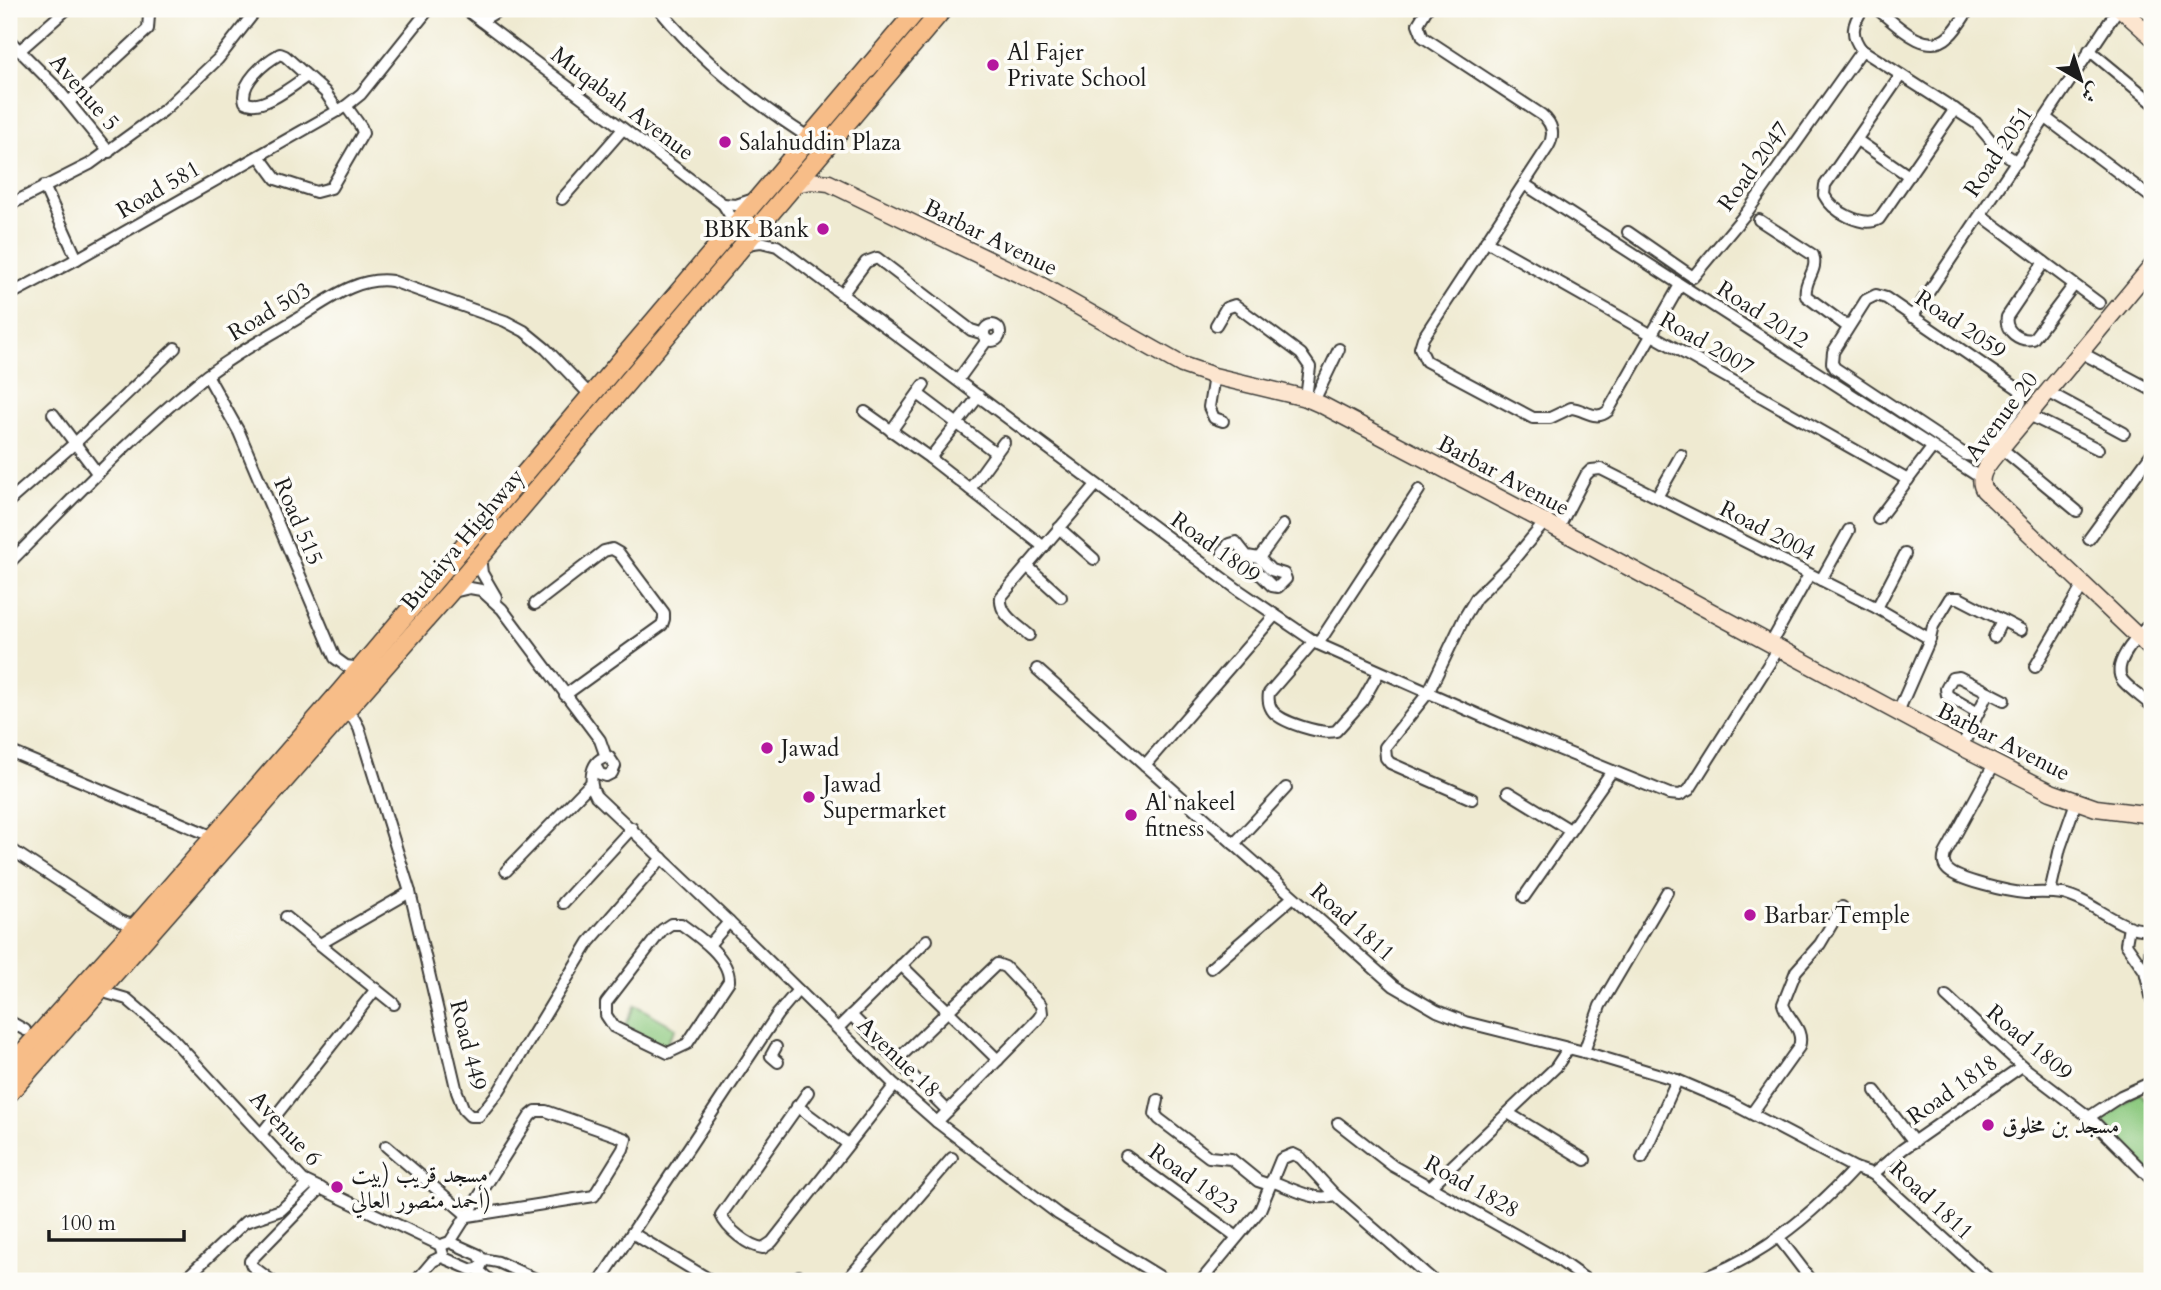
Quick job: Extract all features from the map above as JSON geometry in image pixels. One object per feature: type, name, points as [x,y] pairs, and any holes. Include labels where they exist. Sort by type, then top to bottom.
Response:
[{"type":"main road","name":"Budaiya Highway","points":[[9,1068],[129,927],[214,837],[361,667],[918,9]]},
{"type":"main road","name":"Budaiya Highway","points":[[9,1093],[450,592],[943,9]]},
{"type":"main road","points":[[689,280],[704,292]]},
{"type":"street","points":[[19,51],[67,9]]},
{"type":"street","points":[[69,102],[148,29],[149,15],[144,9]]},
{"type":"street","points":[[110,152],[201,77],[257,9]]},
{"type":"street","name":"Road 581","points":[[9,295],[78,259],[342,109],[361,94],[429,9]]},
{"type":"street","name":"Muqabah Avenue","points":[[465,9],[723,204],[729,212],[733,227]]},
{"type":"street","points":[[481,21],[501,9]]},
{"type":"street","points":[[659,9],[681,36],[715,69],[808,137]]},
{"type":"street","points":[[1081,9],[1090,12],[1102,9]]},
{"type":"street","points":[[1427,9],[1418,24],[1423,37],[1542,115],[1553,130],[1551,142],[1421,342],[1426,361],[1533,418],[1550,418],[1571,408],[1597,416],[1603,415],[1680,285]]},
{"type":"street","points":[[1863,9],[1854,20],[1853,33],[1862,50],[1980,126],[1999,149],[2017,162]]},
{"type":"street","points":[[1877,9],[1920,41],[1933,44],[1950,36],[1969,9]]},
{"type":"street","points":[[2119,9],[2152,37]]},
{"type":"street","name":"Road 2051","points":[[1912,317],[2119,9]]},
{"type":"street","name":"Avenue 5","points":[[9,40],[69,102],[110,152],[9,205]]},
{"type":"street","name":"Road 2047","points":[[1628,232],[1693,277],[1747,212],[1862,50]]},
{"type":"street","points":[[2089,50],[2152,102]]},
{"type":"street","points":[[259,156],[276,179],[316,192],[331,188],[363,133],[361,127],[326,92],[307,75],[285,56],[280,54],[251,80],[244,90],[245,102],[254,105],[265,102],[307,75]]},
{"type":"street","points":[[1901,75],[1825,185],[1824,195],[1829,203],[1861,222],[1875,221],[1882,215],[1955,109]]},
{"type":"street","points":[[2046,118],[2152,198]]},
{"type":"street","points":[[562,200],[623,129]]},
{"type":"street","points":[[1857,140],[1909,176]]},
{"type":"street","points":[[816,157],[820,171],[829,183]]},
{"type":"street","name":"Barbar Avenue","points":[[794,184],[811,181],[829,183],[1035,282],[1182,365],[1214,376],[1310,400],[1552,525],[1994,764],[2076,802],[2107,810],[2152,815]]},
{"type":"street","name":"Road 2012","points":[[1524,184],[1981,478]]},
{"type":"street","points":[[44,187],[78,259]]},
{"type":"street","points":[[723,204],[736,205],[755,199]]},
{"type":"street","points":[[1981,215],[2099,303]]},
{"type":"street","points":[[765,219],[777,246]]},
{"type":"street","points":[[1759,220],[1813,255],[1815,268],[1805,288],[1806,296],[1848,327]]},
{"type":"street","name":"Road 2007","points":[[1486,241],[1908,480]]},
{"type":"street","points":[[744,244],[761,242],[777,246]]},
{"type":"street","name":"Road 1809","points":[[777,246],[1237,589],[1316,642],[1427,693],[1672,795],[1686,792],[1775,645],[1810,575]]},
{"type":"street","points":[[843,293],[866,262],[877,258],[971,330],[986,337],[958,380]]},
{"type":"street","points":[[2044,262],[2007,317],[2009,330],[2025,340],[2035,337],[2074,285]]},
{"type":"street","name":"Avenue 20","points":[[2152,266],[2001,448],[1981,478],[1984,490],[2152,650]]},
{"type":"street","name":"Road 503","points":[[9,563],[98,474],[207,375],[320,305],[364,282],[379,279],[392,281],[514,326],[536,339],[591,396]]},
{"type":"street","name":"Road 2059","points":[[1875,295],[1886,298],[1912,317],[2016,386],[2022,393],[2021,402],[1981,454],[1966,455],[1839,372],[1832,357],[1866,300],[1875,295]]},
{"type":"street","points":[[1216,326],[1226,308],[1235,305],[1301,354],[1310,367],[1310,400]]},
{"type":"street","points":[[9,501],[175,348]]},
{"type":"street","points":[[1310,400],[1339,349]]},
{"type":"street","points":[[2080,352],[2152,390]]},
{"type":"street","name":"Road 515","points":[[207,375],[239,432],[335,658],[346,666],[361,667]]},
{"type":"street","points":[[1214,376],[1209,407],[1214,418],[1223,421]]},
{"type":"street","points":[[891,431],[921,390],[957,424],[996,453]]},
{"type":"street","points":[[2048,392],[2124,433]]},
{"type":"street","points":[[930,458],[979,396]]},
{"type":"street","points":[[865,412],[930,458],[1044,547]]},
{"type":"street","points":[[53,414],[98,474]]},
{"type":"street","points":[[2029,415],[2098,449]]},
{"type":"street","points":[[970,489],[1004,442]]},
{"type":"street","points":[[1878,519],[1932,448]]},
{"type":"street","points":[[2001,448],[2077,511]]},
{"type":"street","points":[[2089,539],[2152,453]]},
{"type":"street","points":[[1657,497],[1681,455]]},
{"type":"street","name":"Road 2004","points":[[1552,525],[1586,475],[1591,470],[1601,469],[1877,608],[1930,639]]},
{"type":"street","points":[[1028,635],[1006,615],[1000,605],[1003,594],[1096,485]]},
{"type":"street","points":[[1379,672],[1362,702],[1336,731],[1318,732],[1278,716],[1271,709],[1269,693],[1316,642],[1419,490]]},
{"type":"street","points":[[1259,558],[1283,525]]},
{"type":"street","points":[[1472,799],[1393,764],[1386,758],[1386,744],[1427,693],[1469,608],[1552,525]]},
{"type":"street","points":[[1059,528],[1094,559]]},
{"type":"street","points":[[1821,580],[1849,530]]},
{"type":"street","points":[[535,604],[604,551],[612,549],[619,553],[664,612],[662,625],[565,695]]},
{"type":"street","points":[[1877,608],[1905,554]]},
{"type":"street","points":[[480,556],[482,573],[502,609],[603,746],[597,772],[606,776],[612,774],[615,766],[611,759],[600,761]]},
{"type":"street","points":[[1220,557],[1259,558]]},
{"type":"street","points":[[1244,557],[1250,571]]},
{"type":"street","points":[[1250,571],[1266,573],[1259,558]]},
{"type":"street","points":[[1027,566],[1061,597]]},
{"type":"street","points":[[1237,589],[1250,571]]},
{"type":"street","points":[[2035,667],[2083,584]]},
{"type":"street","points":[[450,592],[470,588],[481,590],[502,609]]},
{"type":"street","points":[[1898,712],[1945,602],[1953,597],[2021,630]]},
{"type":"street","points":[[1145,765],[1275,615]]},
{"type":"street","points":[[1994,637],[2002,620]]},
{"type":"street","points":[[2152,621],[2138,636],[2121,662],[2119,674],[2123,681],[2152,706]]},
{"type":"street","name":"Road 1811","points":[[1037,669],[1394,986],[1437,1011],[1465,1022],[1584,1052],[1677,1080],[1752,1113],[1855,1168],[1873,1174],[1991,1281]]},
{"type":"street","points":[[1974,685],[1979,673]]},
{"type":"street","points":[[1978,713],[1946,693],[1955,677],[2004,700]]},
{"type":"street","points":[[1962,747],[1988,692]]},
{"type":"street","name":"Road 449","points":[[346,711],[359,728],[410,892],[457,1092],[464,1110],[470,1116],[479,1116],[499,1091],[589,942],[662,858]]},
{"type":"street","points":[[9,751],[214,837]]},
{"type":"street","points":[[506,871],[591,783],[600,761]]},
{"type":"street","points":[[1994,764],[1945,854],[1944,864],[1953,874],[1993,887],[2022,893],[2050,892],[2082,901],[2129,927],[2152,931],[2148,982]]},
{"type":"street","points":[[1524,897],[1612,771]]},
{"type":"street","points":[[601,801],[601,785],[606,776]]},
{"type":"street","name":"Avenue 18","points":[[591,783],[592,790],[601,801],[632,828],[895,1085],[937,1122],[1058,1214],[1167,1281]]},
{"type":"street","points":[[1234,845],[1286,788]]},
{"type":"street","points":[[1508,792],[1570,830]]},
{"type":"street","points":[[2050,892],[2060,848],[2076,802]]},
{"type":"street","points":[[563,903],[632,828]]},
{"type":"street","points":[[9,848],[129,927]]},
{"type":"street","points":[[320,944],[410,892]]},
{"type":"street","points":[[1584,1052],[1600,1006],[1667,892]]},
{"type":"street","points":[[1211,968],[1293,897]]},
{"type":"street","points":[[1752,1113],[1799,1047],[1799,1031],[1783,1004],[1796,971],[1819,944],[1842,906]]},
{"type":"street","points":[[286,917],[394,1004]]},
{"type":"street","points":[[709,945],[729,922]]},
{"type":"street","points":[[671,924],[681,924],[709,945],[726,969],[729,981],[687,1044],[668,1053],[614,1027],[606,1015],[607,1003],[663,930],[671,924]]},
{"type":"street","points":[[2129,927],[2126,944],[2143,967],[2152,1000]]},
{"type":"street","points":[[838,1028],[927,940]]},
{"type":"street","points":[[901,965],[998,1060]]},
{"type":"street","points":[[897,1060],[994,965],[1006,967],[1041,1005],[1042,1013],[937,1122]]},
{"type":"street","name":"Avenue 6","points":[[114,975],[127,999],[170,1036],[309,1184],[445,1248]]},
{"type":"street","points":[[262,1133],[376,989]]},
{"type":"street","points":[[600,1281],[781,1008],[798,990]]},
{"type":"street","name":"Avenue 6","points":[[100,991],[127,999]]},
{"type":"street","name":"Road 1809","points":[[1946,996],[2022,1066],[2089,1117],[2152,1180]]},
{"type":"street","points":[[851,1015],[948,1111]]},
{"type":"street","points":[[9,1021],[25,1030]]},
{"type":"street","points":[[756,1046],[775,1055]]},
{"type":"street","points":[[1430,1187],[1556,1067],[1568,1049]]},
{"type":"street","name":"Road 1818","points":[[1873,1174],[2022,1066]]},
{"type":"street","points":[[1642,1158],[1677,1080]]},
{"type":"street","points":[[2089,1117],[2121,1096],[2152,1082]]},
{"type":"street","points":[[808,1092],[721,1215],[725,1224],[755,1247],[763,1248],[772,1242],[895,1085]]},
{"type":"street","points":[[1875,1091],[1914,1142]]},
{"type":"street","points":[[1157,1100],[1155,1114],[1159,1119],[1209,1157],[1231,1159],[1258,1181],[1322,1199],[1334,1194]]},
{"type":"street","points":[[797,1106],[848,1144]]},
{"type":"street","points":[[386,1146],[468,1216],[594,1196],[623,1149],[626,1139],[546,1111],[536,1111],[530,1116],[468,1216],[416,1281]]},
{"type":"street","points":[[1508,1113],[1585,1160]]},
{"type":"street","name":"Road 1828","points":[[1338,1123],[1393,1166],[1553,1256],[1588,1281]]},
{"type":"street","points":[[1202,1281],[1261,1210],[1281,1159],[1288,1154],[1297,1155],[1334,1194],[1434,1281]]},
{"type":"street","name":"Road 1823","points":[[1126,1156],[1237,1237]]},
{"type":"street","points":[[846,1281],[952,1158]]},
{"type":"street","points":[[1694,1281],[1718,1272],[1779,1238],[1827,1199],[1855,1168]]},
{"type":"street","points":[[183,1281],[245,1222],[281,1210],[309,1184]]},
{"type":"street","points":[[272,1281],[252,1266],[250,1261],[321,1188]]},
{"type":"street","points":[[632,1233],[712,1281]]},
{"type":"street","points":[[1779,1238],[1812,1281]]},
{"type":"street","points":[[445,1248],[464,1248],[479,1255],[480,1264],[491,1281]]},
{"type":"street","points":[[445,1248],[457,1263],[472,1270],[480,1264],[494,1261],[540,1281]]},
{"type":"street","points":[[457,1263],[464,1248]]},
{"type":"street","points":[[1971,1281],[1978,1272]]},
{"type":"street","points":[[792,1281],[800,1276],[809,1281]]},
{"type":"green space","points":[[635,1005],[676,1028],[664,1048],[625,1025]]},
{"type":"green space","points":[[2139,1091],[2152,1107],[2152,1174],[2103,1121]]},
{"type":"place","name":"Al Fajer Private School","points":[[993,65]]},
{"type":"place","name":"Salahuddin Plaza","points":[[725,142]]},
{"type":"place","name":"BBK Bank","points":[[823,229]]},
{"type":"place","name":"Jawad","points":[[767,748]]},
{"type":"place","name":"Jawad Supermarket","points":[[809,797]]},
{"type":"place","name":"Al nakeel fitness","points":[[1131,815]]},
{"type":"place","name":"Barbar Temple","points":[[1750,915]]},
{"type":"place","name":"مسجد بن مخلوق","points":[[1988,1125]]},
{"type":"place","name":"مسجد قريب (بيت أحمد منصور العالي)","points":[[337,1187]]}]
